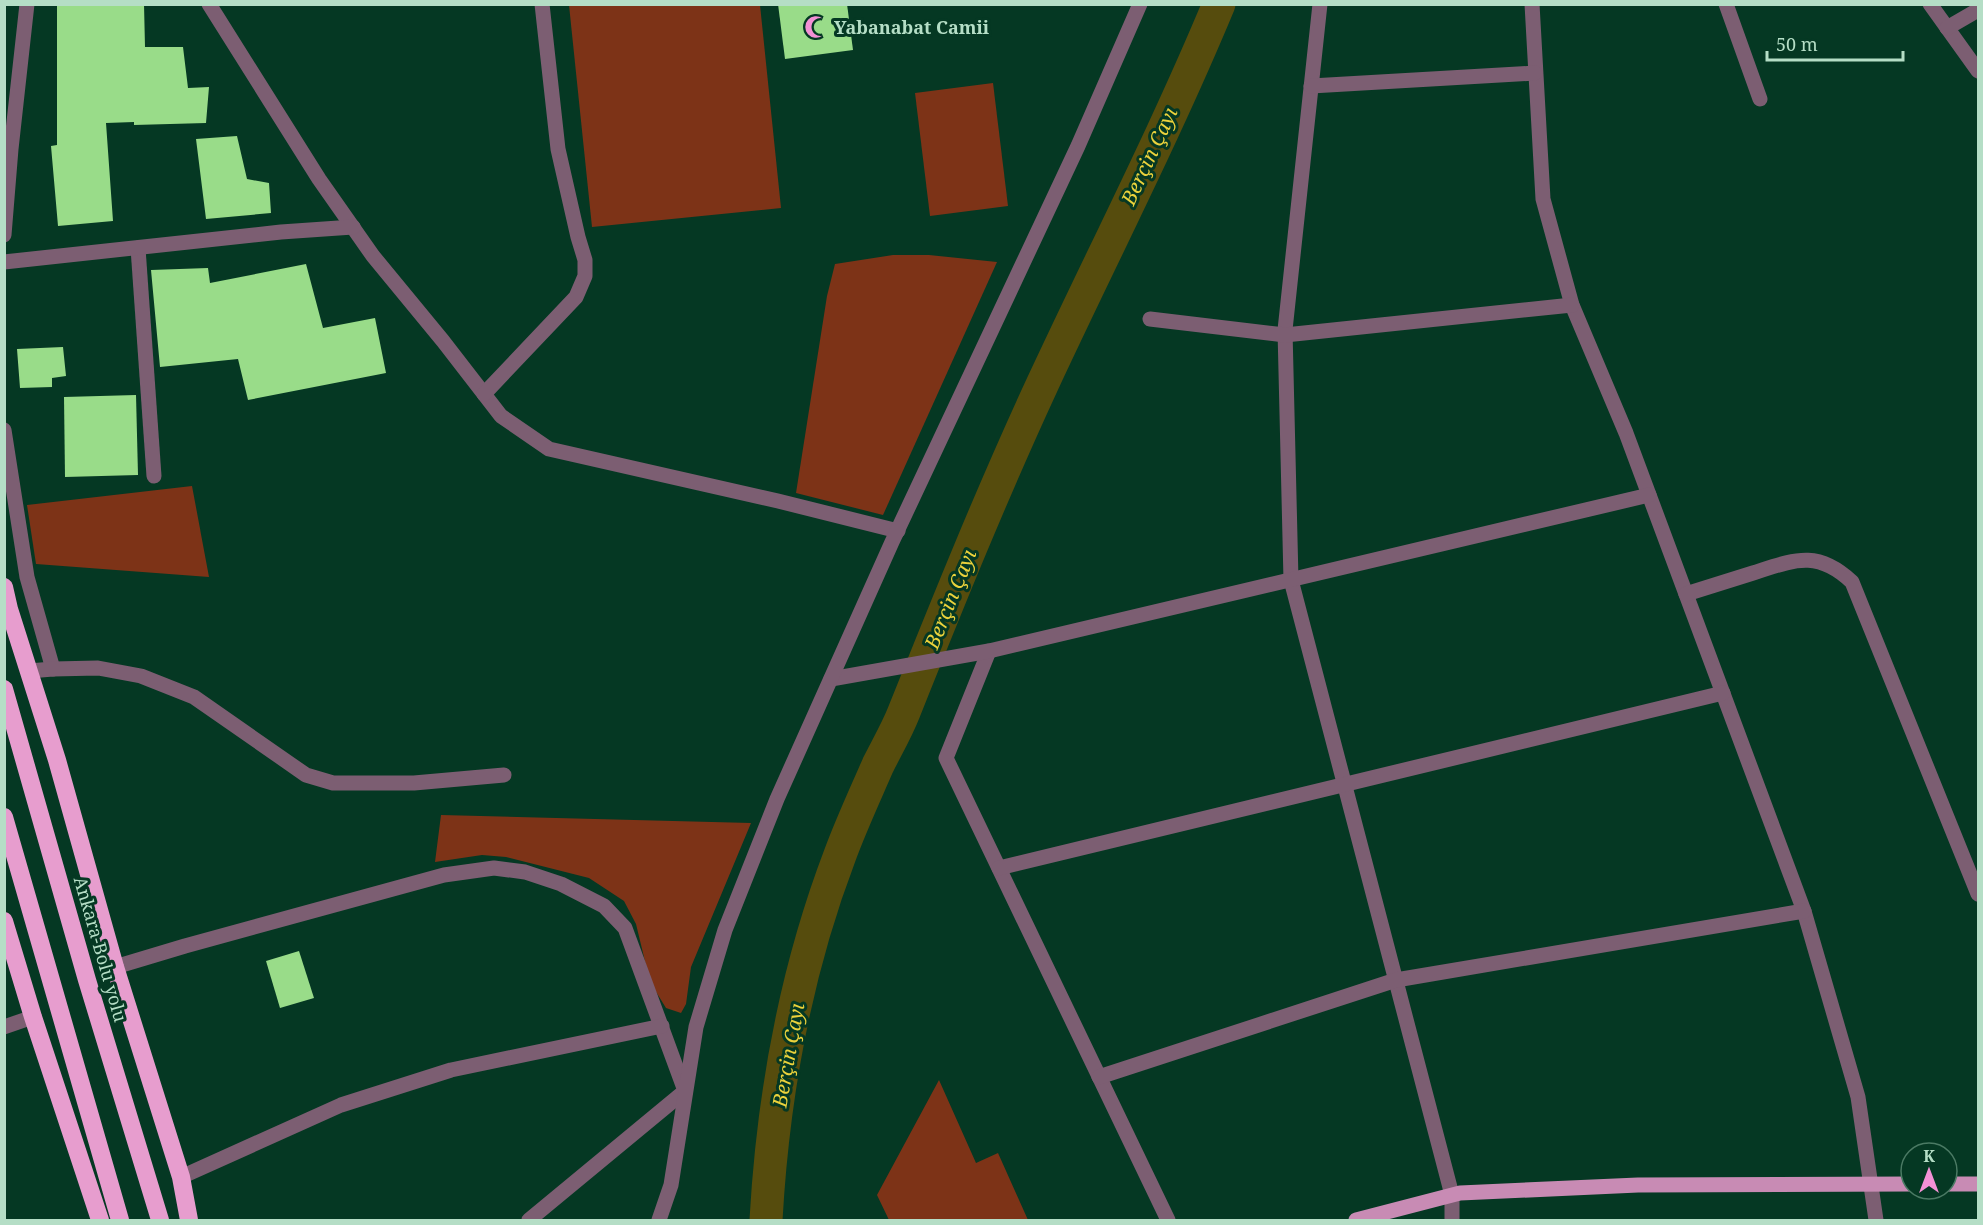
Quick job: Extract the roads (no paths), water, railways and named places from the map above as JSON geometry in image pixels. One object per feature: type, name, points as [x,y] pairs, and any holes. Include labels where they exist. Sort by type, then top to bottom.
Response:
[{"type":"highway","points":[[4,587],[57,760],[115,968],[181,1177],[189,1221]]},
{"type":"highway","name":"Ankara-Bolu yolu","points":[[4,689],[87,980],[160,1221]]},
{"type":"highway","points":[[4,817],[120,1221]]},
{"type":"highway","points":[[4,921],[100,1221]]},
{"type":"main road","points":[[1356,1221],[1452,1195],[1638,1185],[1899,1184]]},
{"type":"main road","points":[[1959,1184],[1978,1185]]},
{"type":"street","points":[[4,236],[27,4]]},
{"type":"street","points":[[209,4],[319,179],[352,227],[501,416],[549,449],[898,531]]},
{"type":"street","points":[[484,394],[576,297],[585,276],[585,260],[558,149],[542,4]]},
{"type":"street","points":[[659,1221],[671,1185],[696,1027],[725,930],[777,799],[836,678],[898,531],[1078,146],[1140,4]]},
{"type":"street","points":[[1320,4],[1285,335],[1291,580],[1452,1195],[1452,1221]]},
{"type":"street","points":[[1532,4],[1543,199],[1572,305],[1626,433],[1804,911],[1858,1097],[1876,1221]]},
{"type":"street","points":[[1726,4],[1760,99]]},
{"type":"street","points":[[1930,4],[1978,71]]},
{"type":"street","points":[[1947,28],[1978,10]]},
{"type":"street","points":[[1311,86],[1535,73]]},
{"type":"street","points":[[4,262],[282,232],[352,227]]},
{"type":"street","points":[[138,248],[154,476]]},
{"type":"street","points":[[1150,319],[1285,335],[1572,305]]},
{"type":"street","points":[[4,430],[27,577],[53,669]]},
{"type":"street","points":[[836,678],[983,652],[1649,495]]},
{"type":"street","points":[[1686,594],[1796,560],[1821,562],[1833,567],[1852,582],[1978,894]]},
{"type":"street","points":[[983,652],[946,758],[1168,1221]]},
{"type":"street","points":[[29,671],[98,668],[141,676],[194,697],[306,775],[333,783],[414,783],[504,775]]},
{"type":"street","points":[[999,868],[1723,693]]},
{"type":"street","points":[[115,968],[185,946],[444,875],[494,868],[525,872],[561,884],[604,906],[625,928],[686,1091]]},
{"type":"street","points":[[1099,1077],[1396,980],[1804,911]]},
{"type":"street","points":[[4,1026],[33,1017]]},
{"type":"street","points":[[181,1177],[341,1105],[451,1070],[662,1026]]},
{"type":"street","points":[[529,1221],[686,1091]]},
{"type":"waterway","name":"Berçin Çayı","points":[[766,1220],[774,1127],[789,1035],[810,944],[840,855],[878,765],[901,719],[1024,426],[1155,148],[1219,4]]},
{"type":"place","name":"Yabanabat Camii","points":[[816,27]]}]
